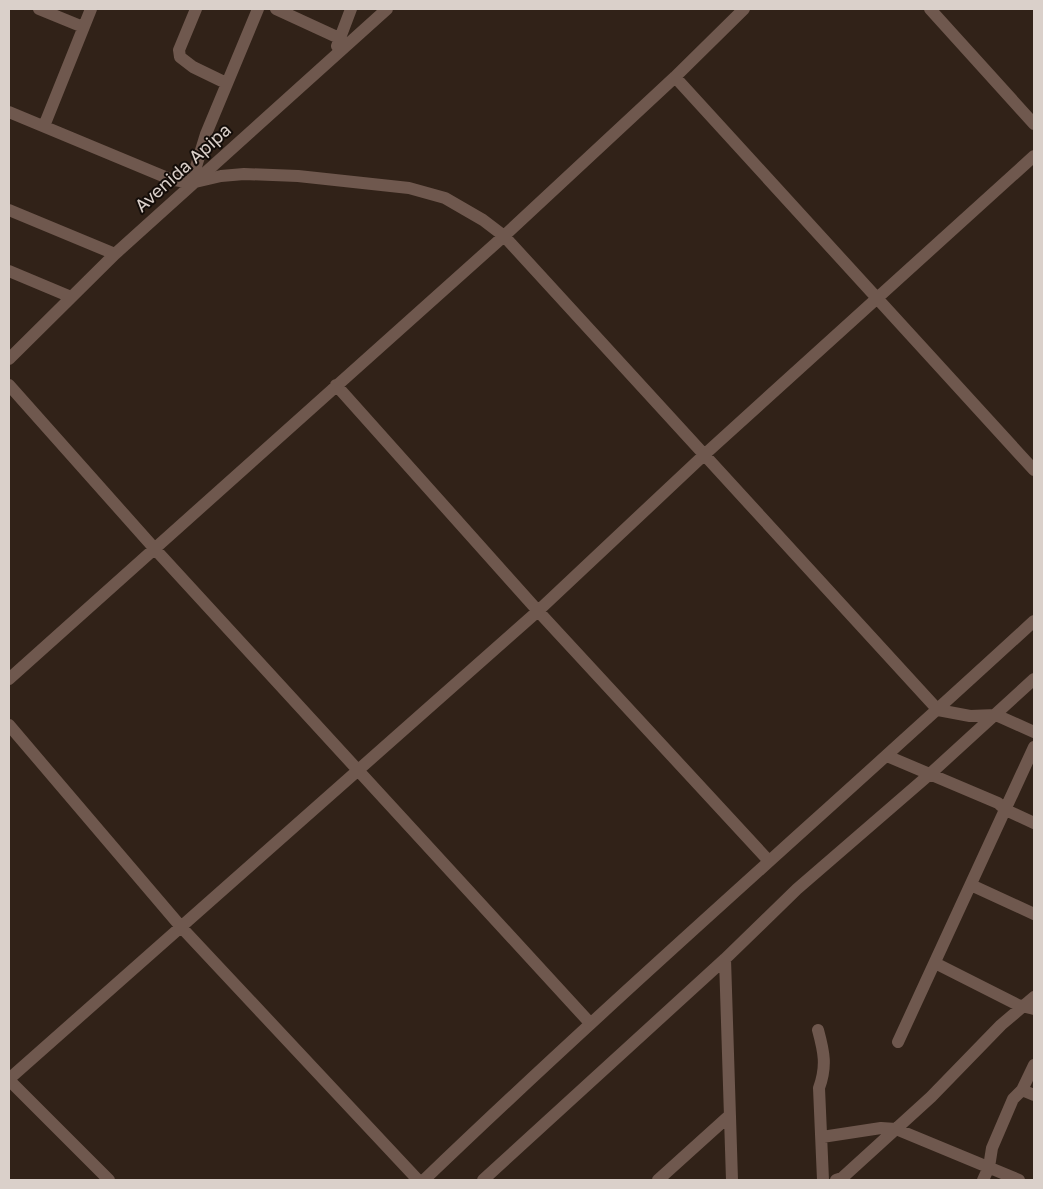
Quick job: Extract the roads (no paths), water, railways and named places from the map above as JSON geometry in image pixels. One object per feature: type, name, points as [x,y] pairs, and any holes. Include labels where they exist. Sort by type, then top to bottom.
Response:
[{"type":"street","points":[[39,9],[83,27]]},
{"type":"street","points":[[44,126],[91,9]]},
{"type":"street","points":[[196,9],[179,50],[180,57],[193,67],[226,83]]},
{"type":"street","points":[[191,184],[206,134],[258,9]]},
{"type":"street","points":[[276,9],[339,38]]},
{"type":"street","points":[[332,60],[351,9]]},
{"type":"street","name":"Avenida Apipa","points":[[9,359],[114,254],[387,9]]},
{"type":"street","points":[[9,679],[504,236],[676,77],[744,9]]},
{"type":"street","points":[[930,9],[1034,124]]},
{"type":"street","points":[[676,77],[1034,470]]},
{"type":"street","points":[[9,112],[155,173],[191,184],[221,176],[244,174],[298,176],[409,188],[444,198],[483,220],[504,236],[938,710],[970,716],[996,715],[1034,732]]},
{"type":"street","points":[[109,1180],[9,1080],[538,611],[704,455],[1034,156]]},
{"type":"street","points":[[9,210],[114,254]]},
{"type":"street","points":[[9,270],[71,297]]},
{"type":"street","points":[[9,385],[154,548],[590,1023]]},
{"type":"street","points":[[336,385],[538,611],[768,860]]},
{"type":"street","points":[[424,1180],[590,1023],[768,860],[938,710],[1034,621]]},
{"type":"street","points":[[483,1180],[725,959],[797,888],[930,774],[1034,679]]},
{"type":"street","points":[[9,725],[182,928],[418,1180]]},
{"type":"street","points":[[898,1042],[1034,747]]},
{"type":"street","points":[[887,756],[998,804],[1006,810],[1034,823]]},
{"type":"street","points":[[971,885],[1034,914]]},
{"type":"street","points":[[725,959],[732,1180]]},
{"type":"street","points":[[935,963],[1029,1008]]},
{"type":"street","points":[[836,1180],[842,1178],[932,1097],[1001,1024],[1029,1008],[1034,997]]},
{"type":"street","points":[[818,1030],[826,1057],[824,1075],[819,1088],[823,1180]]},
{"type":"street","points":[[983,1180],[989,1167],[992,1148],[1013,1098],[1022,1090],[1034,1065]]},
{"type":"street","points":[[1022,1090],[1034,1096]]},
{"type":"street","points":[[658,1180],[730,1115]]},
{"type":"street","points":[[822,1137],[881,1128],[896,1129],[1019,1180]]}]
